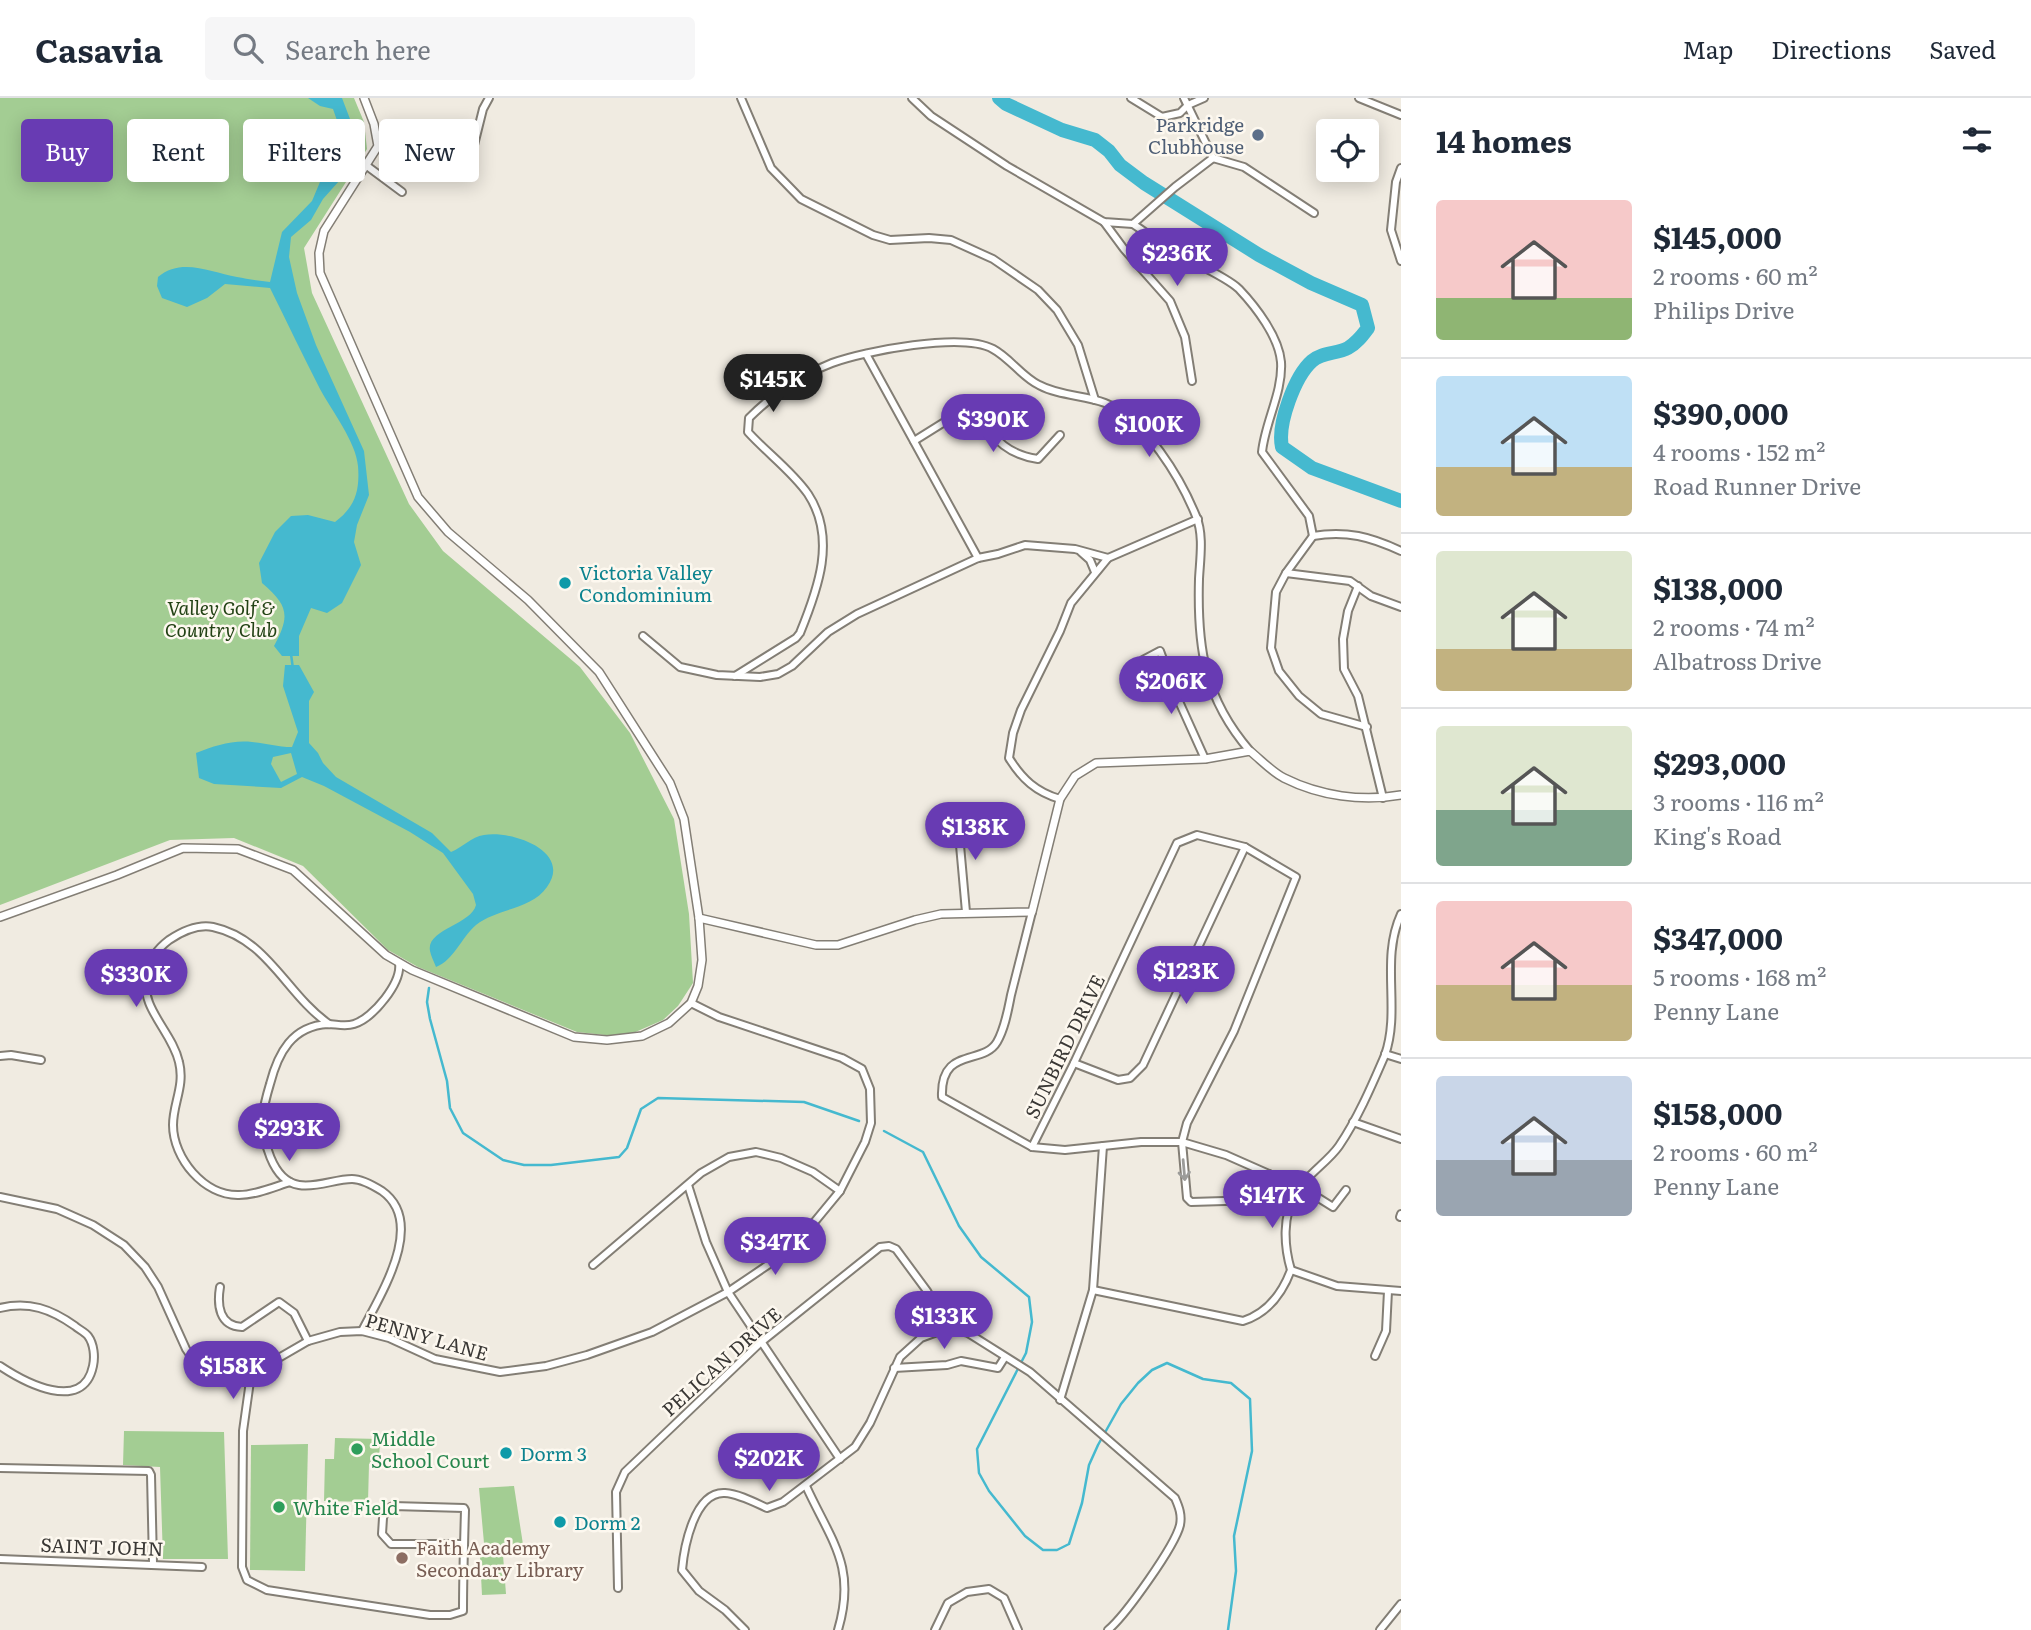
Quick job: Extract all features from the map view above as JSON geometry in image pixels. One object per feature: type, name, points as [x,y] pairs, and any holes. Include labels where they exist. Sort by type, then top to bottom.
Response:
[{"type":"street","points":[[0,917],[183,848],[239,849],[293,870],[386,955],[399,963],[488,1003],[574,1037],[607,1040],[642,1036],[669,1023],[691,1003],[698,986],[702,960],[699,918],[684,819],[670,783],[651,749],[599,672],[528,600],[448,532],[418,497],[326,289],[320,272],[319,253],[324,231],[378,146],[365,98]]},
{"type":"street","points":[[479,125],[489,98]]},
{"type":"street","points":[[741,98],[771,168],[801,199],[873,235],[890,240],[951,240],[993,260],[1038,290],[1057,310],[1077,345],[1096,400]]},
{"type":"street","points":[[912,98],[932,116],[1007,166],[1104,222],[1170,301],[1185,337],[1192,381]]},
{"type":"street","points":[[1131,98],[1161,117],[1180,113],[1188,105],[1204,98]]},
{"type":"street","points":[[1184,98],[1213,158],[1244,167],[1314,213]]},
{"type":"street","points":[[1359,98],[1401,115]]},
{"type":"street","points":[[1133,224],[1213,158]]},
{"type":"street","points":[[366,166],[402,192]]},
{"type":"street","points":[[1401,168],[1396,182],[1391,230],[1401,261]]},
{"type":"street","points":[[1104,222],[1133,224],[1175,253],[1237,287],[1270,329],[1277,342],[1281,364],[1279,384],[1262,452],[1309,516],[1314,536]]},
{"type":"street","points":[[1391,230],[1401,227]]},
{"type":"street","points":[[735,676],[800,633],[815,595],[823,562],[823,528],[808,495],[748,432],[749,418],[764,403],[800,379],[832,363],[921,344],[966,342],[992,349],[1039,385],[1114,407],[1160,452],[1180,483],[1201,529],[1199,636],[1206,674],[1224,718],[1250,751],[1282,777],[1323,793],[1383,798],[1401,795]]},
{"type":"street","points":[[866,354],[978,558]]},
{"type":"street","points":[[914,441],[970,406],[1006,449],[1021,456],[1038,459],[1060,435]]},
{"type":"street","points":[[1060,799],[1043,794],[1020,775],[1009,758],[1013,733],[1021,710],[1071,603],[1108,558],[1198,519]]},
{"type":"street","points":[[1367,727],[1321,714],[1299,696],[1279,671],[1271,648],[1276,592],[1286,573],[1314,536],[1367,536],[1401,551]]},
{"type":"street","points":[[643,636],[680,667],[735,676],[760,677],[778,674],[792,666],[828,632],[857,614],[978,558],[1025,545],[1079,551],[1108,558]]},
{"type":"street","points":[[1079,551],[1090,560],[1096,572]]},
{"type":"street","points":[[1286,573],[1350,581],[1371,596],[1400,608]]},
{"type":"street","points":[[1357,586],[1342,639],[1345,669],[1358,696],[1383,798]]},
{"type":"street","points":[[1143,660],[1160,651],[1205,759]]},
{"type":"street","points":[[1250,751],[1205,759],[1096,763],[1075,776],[1060,799],[1007,1012],[995,1045],[961,1059],[947,1072],[942,1084],[942,1097],[1032,1147],[1065,1150],[1141,1142],[1182,1142],[1226,1155],[1333,1207],[1346,1190]]},
{"type":"street","points":[[966,912],[959,834],[1003,826]]},
{"type":"street","name":"SUNBIRD DRIVE","points":[[1032,1147],[1177,843],[1197,835],[1245,847],[1296,877],[1234,1031],[1187,1123],[1182,1142]]},
{"type":"street","points":[[1074,1063],[1118,1080],[1130,1078],[1143,1065],[1245,847]]},
{"type":"street","points":[[699,918],[816,945],[838,945],[915,919],[966,912],[1032,912]]},
{"type":"street","points":[[1093,1290],[1243,1321],[1257,1316],[1276,1299],[1291,1270],[1285,1248],[1286,1221],[1299,1189],[1338,1147],[1353,1122],[1393,1032],[1391,949],[1394,929],[1401,914]]},
{"type":"street","points":[[290,1182],[252,1194],[237,1195],[211,1188],[191,1170],[174,1140],[173,1121],[181,1082],[179,1062],[147,1000],[144,986],[151,958],[172,938],[197,927],[211,927],[247,940],[279,971],[311,1012],[329,1024]]},
{"type":"street","points":[[362,1331],[385,1288],[400,1243],[401,1219],[394,1203],[370,1184],[353,1179],[316,1185],[290,1182],[281,1176],[272,1160],[265,1137],[263,1116],[278,1056],[285,1044],[306,1029],[329,1024],[353,1025],[377,1009],[386,998],[399,970],[399,963]]},
{"type":"street","name":"PENNY LANE","points":[[0,1197],[57,1209],[93,1225],[124,1245],[145,1267],[158,1287],[186,1349],[195,1362],[227,1377],[251,1374],[309,1341],[340,1332],[362,1331],[389,1338],[435,1359],[482,1370],[513,1371],[566,1360],[652,1332],[728,1292],[793,1248],[840,1191],[865,1142],[871,1123],[870,1088],[862,1069],[842,1059],[719,1017],[691,1003]]},
{"type":"street","points":[[1385,1054],[1401,1059]]},
{"type":"street","points":[[0,1056],[41,1060]]},
{"type":"street","points":[[1353,1122],[1401,1139]]},
{"type":"street","points":[[1182,1142],[1187,1198],[1191,1202],[1258,1200],[1269,1174]]},
{"type":"street","points":[[1060,1399],[1093,1290],[1103,1146]]},
{"type":"street","points":[[593,1265],[701,1173],[729,1157],[756,1152],[781,1158],[813,1172],[840,1191]]},
{"type":"street","points":[[688,1185],[706,1242],[728,1292],[840,1459]]},
{"type":"street","name":"PELICAN DRIVE","points":[[618,1588],[616,1492],[625,1472],[760,1343],[880,1247],[889,1246],[896,1249],[927,1291],[948,1328]]},
{"type":"street","points":[[1291,1270],[1337,1286],[1401,1291]]},
{"type":"street","points":[[220,1287],[218,1303],[221,1314],[231,1325],[242,1327],[279,1302],[294,1313],[309,1341]]},
{"type":"street","points":[[1375,1356],[1386,1331],[1388,1291]]},
{"type":"street","points":[[0,1308],[13,1305],[39,1306],[61,1316],[88,1335],[95,1357],[91,1377],[75,1390],[56,1392],[29,1384],[0,1366]]},
{"type":"street","points":[[745,1630],[725,1610],[699,1591],[682,1570],[684,1547],[693,1520],[710,1497],[722,1492],[767,1508],[783,1502],[806,1486],[855,1447],[870,1423],[894,1368],[910,1346],[934,1332],[948,1328],[968,1333],[1030,1373],[1175,1498],[1181,1517],[1176,1534],[1128,1610],[1108,1630]]},
{"type":"street","points":[[894,1368],[947,1365],[961,1361],[992,1368],[998,1367],[1006,1358]]},
{"type":"street","points":[[251,1374],[243,1431],[242,1567],[247,1580],[267,1590],[430,1615],[450,1615],[463,1611],[465,1510],[461,1507],[393,1506],[386,1509],[382,1534],[391,1544],[464,1544]]},
{"type":"street","points":[[0,1468],[149,1471],[153,1563]]},
{"type":"street","points":[[806,1486],[842,1560],[845,1606],[838,1630]]},
{"type":"street","name":"SAINT JOHN","points":[[0,1559],[202,1567]]},
{"type":"street","points":[[232,1570],[242,1567]]},
{"type":"street","points":[[935,1630],[948,1603],[967,1591],[989,1589],[1004,1598],[1018,1630]]},
{"type":"street","points":[[1381,1630],[1401,1604]]},
{"type":"green space","name":"Valley Golf & Country Club","points":[[0,98],[354,98],[363,119],[243,119],[243,182],[346,182],[304,248],[312,293],[409,504],[443,551],[580,667],[630,733],[674,819],[689,914],[693,983],[678,1006],[663,1020],[624,1037],[577,1032],[418,967],[388,950],[303,866],[234,838],[170,840],[0,905]]},
{"type":"green space","points":[[124,1431],[224,1432],[228,1559],[163,1559],[160,1467],[123,1465]]},
{"type":"green space","points":[[335,1438],[380,1439],[379,1463],[369,1464],[368,1502],[324,1501],[325,1459],[334,1459]]},
{"type":"green space","name":"White Field","points":[[308,1444],[305,1571],[250,1570],[251,1445]]},
{"type":"green space","points":[[514,1486],[524,1551],[485,1554],[479,1488]]},
{"type":"green space","points":[[503,1555],[506,1594],[482,1595],[480,1557]]},
{"type":"water","points":[[308,98],[342,98],[350,119],[336,119],[333,109],[320,106]]},
{"type":"water","points":[[320,182],[338,182],[323,199],[311,220],[291,237],[289,257],[297,293],[316,345],[364,451],[369,495],[357,525],[354,542],[361,565],[342,603],[327,613],[311,608],[299,636],[299,656],[282,656],[274,646],[283,627],[284,612],[278,598],[262,583],[259,563],[275,532],[291,516],[308,515],[335,522],[352,504],[357,491],[358,475],[353,447],[320,389],[270,288],[225,284],[207,298],[187,307],[162,298],[157,286],[158,277],[167,271],[186,267],[270,282],[282,232],[312,201]]},
{"type":"water","points":[[285,665],[299,665],[314,692],[309,701],[309,743],[336,777],[432,833],[451,852],[475,838],[496,834],[523,840],[535,846],[546,853],[552,863],[553,874],[547,887],[540,895],[523,905],[484,919],[471,930],[448,959],[436,967],[430,951],[435,937],[466,918],[476,905],[473,894],[443,853],[410,832],[302,777],[281,788],[214,784],[199,778],[196,753],[210,748],[244,742],[292,747],[298,732],[283,686]],"holes":[[[291,753],[297,774],[281,782],[271,764],[273,757]]]},
{"type":"waterway","points":[[999,98],[1006,104],[1062,130],[1095,140],[1109,151],[1120,165],[1144,183],[1259,255],[1311,283],[1362,305],[1368,328],[1361,337],[1348,348],[1316,358],[1299,378],[1282,426],[1282,447],[1312,468],[1401,501]]},
{"type":"waterway","points":[[291,654],[293,669]]},
{"type":"waterway","points":[[429,988],[427,1002],[447,1081],[450,1108],[463,1133],[503,1160],[524,1165],[551,1165],[619,1157],[627,1148],[641,1109],[658,1098],[804,1102],[859,1121]]},
{"type":"waterway","points":[[884,1131],[923,1152],[959,1226],[981,1257],[1029,1297],[1032,1322],[1026,1353],[977,1449],[979,1473],[989,1491],[1025,1536],[1043,1550],[1057,1550],[1069,1544],[1082,1503],[1089,1465],[1098,1445],[1121,1404],[1152,1370],[1167,1363],[1203,1379],[1231,1383],[1250,1399],[1252,1451],[1234,1536],[1236,1571],[1228,1630]]},
{"type":"place","name":"Parkridge Clubhouse","points":[[1258,135]]},
{"type":"place","name":"Victoria Valley Condominium","points":[[565,583]]},
{"type":"place","name":"Middle School Court","points":[[357,1449]]},
{"type":"place","name":"Dorm 3","points":[[506,1453]]},
{"type":"place","name":"White Field","points":[[279,1507]]},
{"type":"place","name":"Dorm 2","points":[[560,1522]]},
{"type":"place","name":"Faith Academy Secondary Library","points":[[402,1558]]}]
